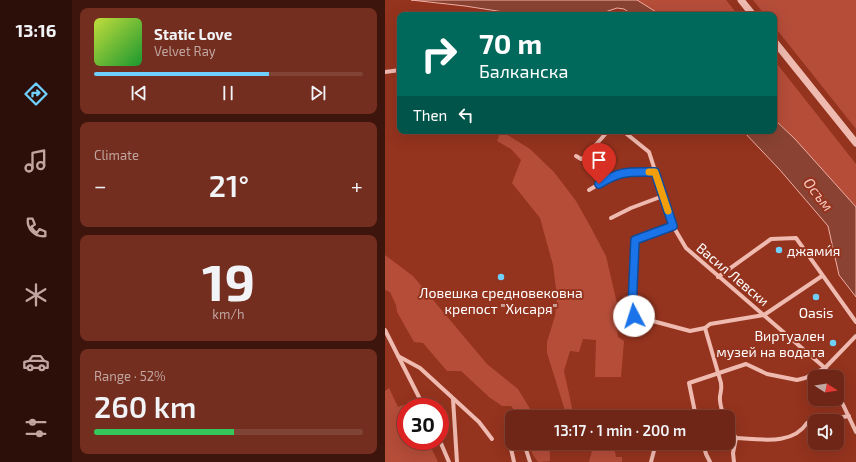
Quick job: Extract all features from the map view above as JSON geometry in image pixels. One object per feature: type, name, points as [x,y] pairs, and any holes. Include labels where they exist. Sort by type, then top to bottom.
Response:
[{"type":"street","points":[[741,0],[751,12]]},
{"type":"street","points":[[777,45],[856,143]]},
{"type":"street","points":[[385,72],[397,70]]},
{"type":"street","points":[[576,156],[581,159],[585,157],[606,134]]},
{"type":"street","name":"Васил Левски","points":[[627,134],[649,152],[673,226],[686,248],[825,368]]},
{"type":"street","points":[[589,190],[618,173],[655,172]]},
{"type":"street","points":[[611,218],[631,208],[663,196]]},
{"type":"street","points":[[673,226],[635,240],[632,309],[634,316],[690,331],[705,328],[710,324],[764,315],[822,276]]},
{"type":"street","points":[[718,277],[771,239],[796,238],[856,322]]},
{"type":"street","points":[[705,328],[721,382],[722,389],[720,404],[722,410]]},
{"type":"street","points":[[385,330],[418,398]]},
{"type":"street","points":[[695,410],[689,383],[746,364],[767,374],[797,380],[805,378],[825,368],[856,336]]},
{"type":"street","points":[[397,356],[420,368],[479,422],[493,439]]},
{"type":"street","points":[[453,399],[457,462]]},
{"type":"street","points":[[844,406],[856,432]]},
{"type":"street","points":[[844,417],[849,416]]},
{"type":"street","points":[[849,416],[856,424]]},
{"type":"street","points":[[734,462],[733,453],[736,438],[783,440],[803,430],[808,423]]},
{"type":"street","points":[[444,450],[449,462]]},
{"type":"street","points":[[511,450],[514,462]]},
{"type":"street","points":[[526,450],[530,462]]},
{"type":"street","points":[[651,462],[654,450]]},
{"type":"street","points":[[705,450],[710,462]]},
{"type":"shaded area","points":[[637,0],[726,0],[736,12],[656,12]]},
{"type":"shaded area","points":[[753,0],[856,0],[856,129],[777,30],[777,12],[763,12]]},
{"type":"shaded area","points":[[777,64],[856,164],[856,207],[795,139],[777,122]]},
{"type":"shaded area","points":[[500,134],[506,134],[530,149],[554,172],[576,201],[606,256],[619,312],[616,323],[618,337],[624,341],[621,377],[595,377],[596,340],[583,339],[579,352],[570,351],[564,371],[572,410],[565,410],[547,353],[547,342],[555,316],[557,297],[553,265],[540,218],[512,183],[521,160],[511,149],[497,141]]},
{"type":"shaded area","points":[[385,255],[413,276],[487,364],[518,389],[531,410],[514,410],[511,406],[502,406],[489,397],[461,371],[447,371],[423,343],[414,342],[397,312],[396,305],[390,292],[385,290]]},
{"type":"shaded area","points":[[389,388],[397,405],[397,450],[432,450],[438,462],[385,462],[385,391]]},
{"type":"shaded area","points":[[531,450],[549,450],[550,461],[538,462]]},
{"type":"shaded area","points":[[592,450],[615,450],[616,457],[622,457],[622,462],[589,462]]},
{"type":"water","points":[[411,0],[637,0],[656,12],[628,12],[624,9],[617,8],[605,12],[504,12]]},
{"type":"water","name":"Осъм","points":[[777,122],[795,139],[856,207],[856,297],[839,275],[828,226],[780,170],[746,134],[777,134]]},
{"type":"slow traffic","points":[[649,172],[655,172],[668,211]]},
{"type":"place","name":"джами́я","points":[[779,250]]},
{"type":"place","name":"Ловешка средновековна крепост \"Хисаря\"","points":[[501,277]]},
{"type":"place","name":"Oasis","points":[[816,297]]},
{"type":"place","name":"Виртуален музей на водата","points":[[833,343]]},
{"type":"route","points":[[599,184],[618,173],[655,172],[673,226],[635,240],[632,309],[634,316]]}]
